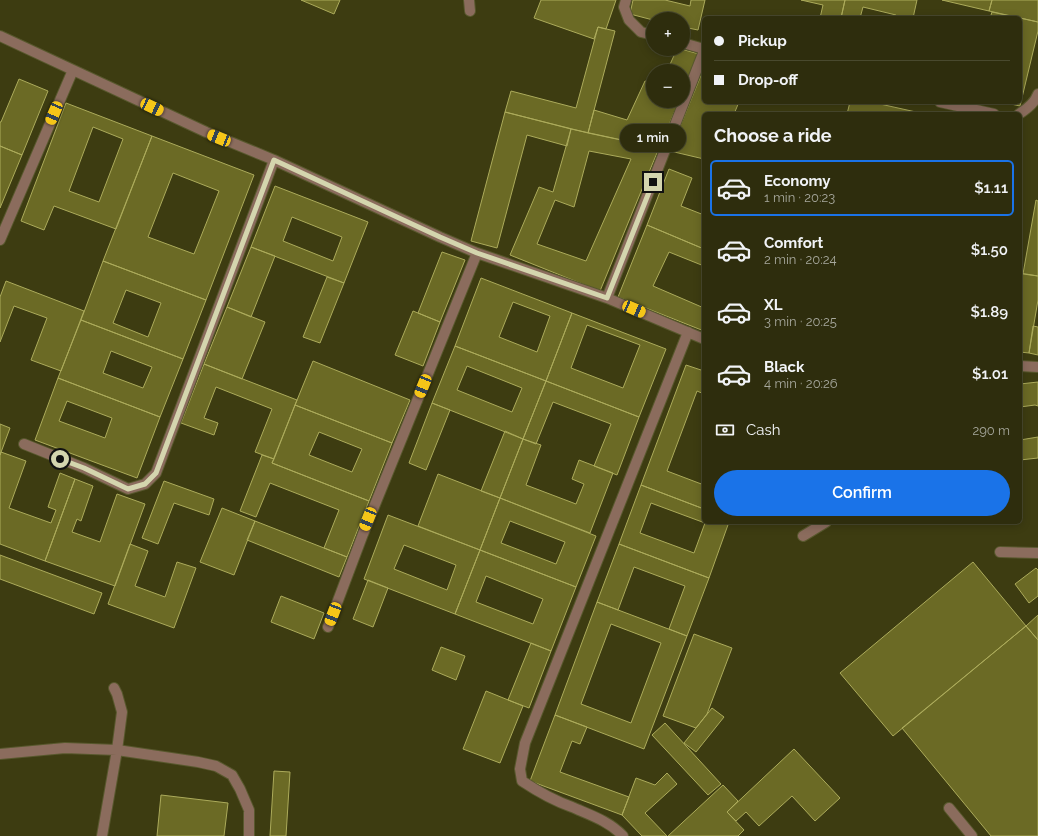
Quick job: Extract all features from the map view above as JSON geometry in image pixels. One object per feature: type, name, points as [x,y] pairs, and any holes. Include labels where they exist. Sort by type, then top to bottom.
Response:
[{"type":"street","points":[[469,0],[470,11]]},
{"type":"street","points":[[626,0],[624,7],[629,20],[641,32],[646,33]]},
{"type":"street","points":[[0,36],[206,132],[274,160],[477,253],[607,298],[702,338]]},
{"type":"street","points":[[690,45],[702,49]]},
{"type":"street","points":[[607,298],[702,55]]},
{"type":"street","points":[[0,240],[73,70]]},
{"type":"street","points":[[1022,112],[1037,98],[1038,94]]},
{"type":"street","points":[[949,104],[985,112]]},
{"type":"street","points":[[24,444],[84,468],[128,489],[145,484],[156,473],[274,160]]},
{"type":"street","points":[[328,627],[362,534],[477,253]]},
{"type":"street","points":[[623,836],[617,830],[591,815],[570,807],[532,788],[522,781],[520,769],[525,743],[688,332]]},
{"type":"street","points":[[1022,366],[1038,366]]},
{"type":"street","points":[[803,536],[823,524]]},
{"type":"street","points":[[1000,552],[1038,553]]},
{"type":"street","points":[[102,836],[122,712],[114,688]]},
{"type":"street","points":[[0,754],[65,748],[117,750],[216,766],[232,775],[240,789],[249,810],[249,836]]},
{"type":"street","points":[[949,808],[972,836]]},
{"type":"building","points":[[301,0],[340,0],[334,14]]},
{"type":"building","points":[[541,0],[616,0],[606,29],[598,27],[594,39],[534,18]]},
{"type":"building","points":[[633,0],[665,0],[690,6],[691,0],[705,0],[698,30],[690,28],[690,12],[646,12],[646,18],[630,14]]},
{"type":"building","points":[[801,0],[845,0],[841,16],[820,16],[823,5]]},
{"type":"building","points":[[845,0],[917,0],[913,16],[896,16],[863,7],[861,16],[841,16]]},
{"type":"building","points":[[942,0],[992,0],[989,11]]},
{"type":"building","points":[[992,0],[1038,0],[1038,22],[1022,18],[1022,16],[1011,16],[989,11]]},
{"type":"building","points":[[992,12],[1010,16],[991,16]]},
{"type":"building","points":[[1022,18],[1038,22],[1038,31],[1022,98]]},
{"type":"building","points":[[598,27],[615,31],[588,133],[505,112],[511,91],[576,108]]},
{"type":"building","points":[[690,52],[699,54],[690,75],[690,64],[670,64],[674,56],[690,56]]},
{"type":"building","points":[[702,73],[702,104],[738,104],[735,112],[702,112],[702,159],[670,151],[688,108],[690,108],[690,102]]},
{"type":"building","points":[[19,79],[48,91],[22,155],[0,146],[0,122]]},
{"type":"building","points":[[645,81],[646,108],[676,108],[659,148],[588,133],[594,110],[627,120]]},
{"type":"building","points":[[66,103],[152,136],[116,229],[54,206],[44,230],[21,221]],"holes":[[[93,127],[123,139],[99,202],[69,191]]]},
{"type":"building","points":[[850,104],[880,104],[916,112],[848,112]]},
{"type":"building","points":[[505,112],[571,129],[567,146],[527,135],[497,248],[471,241]]},
{"type":"building","points":[[571,129],[659,148],[600,291],[510,255],[539,187],[553,192]],"holes":[[[589,151],[631,159],[586,261],[537,244],[555,200],[574,207]]]},
{"type":"building","points":[[152,136],[254,175],[206,300],[103,261]],"holes":[[[173,173],[219,191],[194,254],[148,237]]]},
{"type":"building","points":[[0,146],[22,155],[0,208]]},
{"type":"building","points":[[669,169],[692,178],[681,206],[702,214],[702,248],[647,225]]},
{"type":"building","points":[[275,186],[368,222],[344,283],[251,247]],"holes":[[[292,217],[342,237],[333,261],[283,241]]]},
{"type":"building","points":[[1036,200],[1038,201],[1038,276],[1023,274]]},
{"type":"building","points":[[647,225],[702,248],[702,265],[669,252],[653,286],[702,307],[702,330],[618,297]]},
{"type":"building","points":[[251,247],[275,256],[251,317],[227,307]]},
{"type":"building","points":[[442,252],[465,260],[440,322],[418,313]]},
{"type":"building","points":[[103,261],[206,300],[183,359],[81,320]],"holes":[[[126,290],[161,303],[148,337],[113,323]]]},
{"type":"building","points":[[1022,273],[1038,276],[1038,300],[1029,353],[1022,352]]},
{"type":"building","points":[[327,277],[344,283],[320,343],[303,337]]},
{"type":"building","points":[[481,278],[572,313],[546,381],[455,346]],"holes":[[[513,302],[550,316],[537,352],[499,337]]]},
{"type":"building","points":[[6,281],[84,311],[61,371],[31,360],[47,318],[14,306],[0,342],[0,297]]},
{"type":"building","points":[[227,307],[265,322],[242,379],[204,364]]},
{"type":"building","points":[[413,311],[440,322],[423,366],[395,355]]},
{"type":"building","points":[[572,313],[666,349],[639,417],[546,381]],"holes":[[[587,325],[640,345],[623,388],[571,368]]]},
{"type":"building","points":[[81,320],[183,359],[160,417],[58,378]],"holes":[[[111,351],[152,367],[143,388],[103,373]]]},
{"type":"building","points":[[1033,326],[1038,327],[1038,355],[1029,353]]},
{"type":"building","points":[[455,346],[546,381],[523,439],[432,403]],"holes":[[[467,366],[522,388],[512,412],[457,390]]]},
{"type":"building","points":[[313,361],[410,400],[392,443],[295,405]]},
{"type":"building","points":[[204,364],[297,400],[274,459],[255,452],[272,409],[216,387],[204,418],[218,423],[214,435],[181,423]]},
{"type":"building","points":[[686,365],[702,370],[702,393],[697,391],[667,471],[702,484],[702,508],[641,485]]},
{"type":"building","points":[[58,378],[160,417],[137,478],[35,440]],"holes":[[[67,401],[112,418],[105,438],[59,421]]]},
{"type":"building","points":[[546,381],[639,417],[617,475],[594,466],[611,424],[553,402],[536,444],[523,439]]},
{"type":"building","points":[[1038,382],[1038,406],[1022,407],[1022,384]]},
{"type":"building","points":[[432,403],[450,410],[426,470],[409,463]]},
{"type":"building","points":[[295,405],[392,443],[369,501],[272,463]],"holes":[[[319,432],[362,449],[352,472],[309,455]]]},
{"type":"building","points":[[0,424],[10,428],[0,455]]},
{"type":"building","points":[[505,431],[523,439],[500,498],[481,491]]},
{"type":"building","points":[[1038,437],[1038,458],[1022,460],[1022,440]]},
{"type":"building","points":[[523,439],[541,445],[526,485],[576,504],[584,484],[572,479],[579,460],[613,473],[590,533],[500,498]]},
{"type":"building","points":[[1,452],[26,461],[9,508],[51,523],[56,510],[48,507],[60,473],[75,479],[45,561],[0,544]]},
{"type":"building","points":[[262,455],[274,459],[272,463],[369,501],[347,557],[324,548],[339,510],[270,483],[256,517],[240,511]]},
{"type":"building","points":[[438,474],[500,498],[480,550],[418,526]]},
{"type":"building","points":[[75,479],[93,486],[81,521],[77,519],[72,532],[100,542],[117,494],[145,504],[115,586],[45,561]]},
{"type":"building","points":[[164,481],[214,499],[209,515],[174,503],[158,544],[142,538]]},
{"type":"building","points":[[641,485],[702,508],[702,522],[651,503],[640,533],[694,553],[705,524],[728,524],[709,578],[619,544]]},
{"type":"building","points":[[500,498],[596,536],[576,587],[480,550]],"holes":[[[510,521],[565,542],[556,564],[501,543]]]},
{"type":"building","points":[[222,508],[255,521],[234,575],[200,562]]},
{"type":"building","points":[[388,515],[480,550],[455,614],[364,579]],"holes":[[[404,545],[456,565],[447,590],[394,569]]]},
{"type":"building","points":[[255,521],[347,557],[339,577],[247,540]]},
{"type":"building","points":[[130,544],[148,551],[135,586],[165,597],[177,562],[196,568],[174,628],[108,604]]},
{"type":"building","points":[[619,544],[709,578],[687,636],[669,629],[685,586],[634,567],[618,610],[597,602]]},
{"type":"building","points":[[480,550],[576,587],[551,651],[455,614]],"holes":[[[486,576],[543,599],[533,624],[476,602]]]},
{"type":"building","points":[[0,555],[102,593],[94,614],[0,579]]},
{"type":"building","points":[[973,562],[1026,626],[893,736],[840,673]]},
{"type":"building","points":[[1036,568],[1038,570],[1038,596],[1029,603],[1015,584]]},
{"type":"building","points":[[368,580],[388,588],[373,627],[353,619]]},
{"type":"building","points":[[281,596],[324,613],[314,639],[271,622]]},
{"type":"building","points":[[597,602],[687,636],[644,749],[555,715]],"holes":[[[611,624],[661,643],[631,723],[581,704]]]},
{"type":"building","points":[[1038,615],[1038,640],[1026,626]]},
{"type":"building","points":[[1026,626],[1038,640],[1038,836],[991,836],[902,728]]},
{"type":"building","points":[[694,634],[732,648],[707,714],[696,728],[663,716]]},
{"type":"building","points":[[531,643],[551,651],[529,708],[508,700]]},
{"type":"building","points":[[441,647],[465,656],[456,680],[432,670]]},
{"type":"building","points":[[486,691],[523,706],[500,763],[463,749]]},
{"type":"building","points":[[712,708],[724,717],[696,752],[684,743]]},
{"type":"building","points":[[555,715],[587,727],[580,744],[572,741],[560,772],[629,797],[622,815],[530,781]]},
{"type":"building","points":[[665,723],[721,784],[708,795],[652,735]]},
{"type":"building","points":[[794,749],[840,798],[815,821],[792,796],[759,826],[746,812],[736,821],[727,812]]},
{"type":"building","points":[[274,771],[290,772],[286,836],[270,836]]},
{"type":"building","points":[[667,773],[677,784],[645,813],[667,836],[642,836],[622,815],[636,778],[655,785]]},
{"type":"building","points":[[723,785],[738,801],[727,812],[744,830],[738,836],[668,836]]},
{"type":"building","points":[[161,795],[228,803],[224,836],[157,836]]},
{"type":"route","points":[[60,459],[84,468],[128,489],[145,484],[156,473],[274,160],[477,253],[607,298],[653,182]]}]
